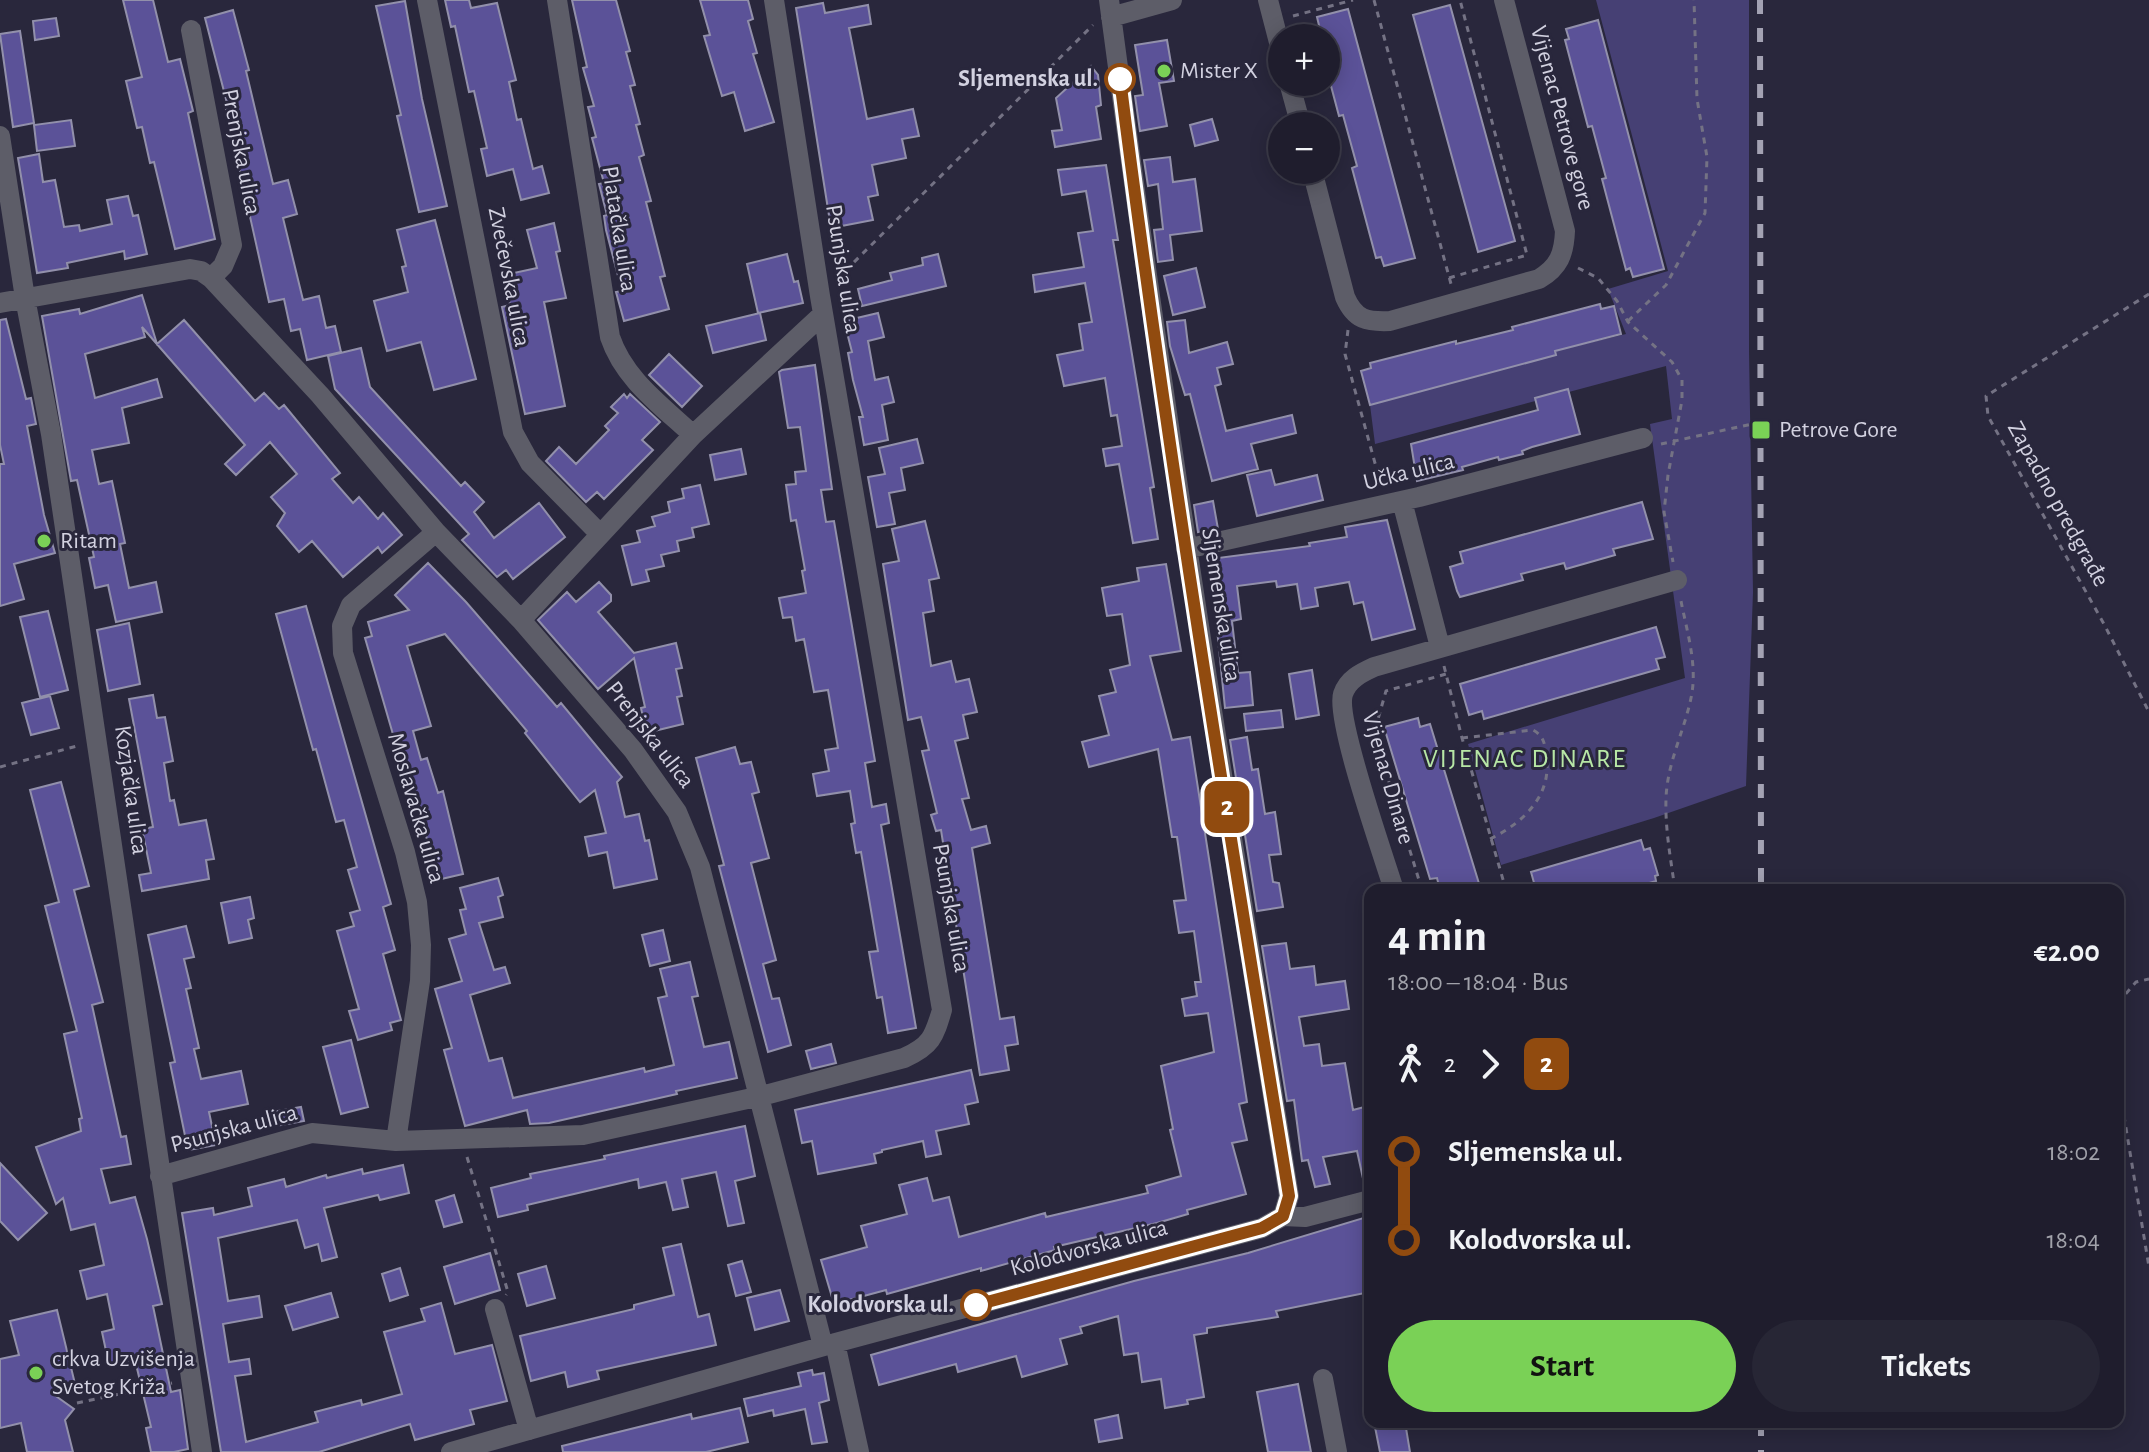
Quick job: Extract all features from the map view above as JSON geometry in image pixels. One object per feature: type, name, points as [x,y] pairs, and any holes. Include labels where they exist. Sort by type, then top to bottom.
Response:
[{"type":"street","name":"Zvečevska ulica","points":[[427,0],[513,432],[530,463],[600,534]]},
{"type":"street","name":"Platačka ulica","points":[[557,0],[610,337],[617,358],[632,378],[693,435]]},
{"type":"street","name":"Psunjska ulica","points":[[160,1176],[312,1133],[396,1141],[583,1135],[761,1096],[904,1058],[921,1050],[934,1037],[942,1010],[822,305],[774,0]]},
{"type":"street","points":[[1107,12],[1172,0]]},
{"type":"street","points":[[1268,0],[1274,24]]},
{"type":"street","name":"Vijenac Petrove gore","points":[[1504,0],[1565,231],[1564,250],[1559,262]]},
{"type":"street","name":"Sljemenska ulica","points":[[1107,12],[1186,549],[1289,1196],[1283,1216]]},
{"type":"street","name":"Prenjska ulica","points":[[191,30],[232,245],[223,266],[211,278],[320,395],[436,532],[521,620],[633,750],[677,812],[700,867],[859,1452]]},
{"type":"street","name":"Kozjačka ulica","points":[[0,136],[25,298],[51,434],[202,1452]]},
{"type":"street","points":[[1316,184],[1350,310],[1360,318],[1374,322],[1390,321],[1456,303],[1539,279],[1559,262]]},
{"type":"street","points":[[0,303],[190,269],[201,271],[211,278]]},
{"type":"street","points":[[521,620],[693,435],[822,305]]},
{"type":"street","name":"Učka ulica","points":[[1186,549],[1394,503],[1643,438]]},
{"type":"street","points":[[1394,503],[1440,647]]},
{"type":"street","name":"Moslavačka ulica","points":[[396,1141],[420,981],[417,902],[405,852],[343,653],[342,626],[351,605],[436,532]]},
{"type":"street","name":"Vijenac Dinare","points":[[1392,884],[1344,727],[1342,695],[1349,682],[1360,673],[1440,647],[1677,580]]},
{"type":"street","name":"Kolodvorska ulica","points":[[451,1452],[829,1344],[1262,1228],[1283,1216],[1305,1217],[1364,1202]]},
{"type":"street","points":[[495,1309],[529,1430]]},
{"type":"street","points":[[1323,1379],[1337,1452]]},
{"type":"path","points":[[1273,21],[1353,0]]},
{"type":"path","points":[[1374,0],[1456,303]]},
{"type":"path","points":[[1449,278],[1527,255],[1460,0]]},
{"type":"path","points":[[1628,322],[1666,285],[1705,213],[1707,157],[1697,99],[1694,0]]},
{"type":"path","points":[[822,305],[1107,12]]},
{"type":"path","points":[[1559,262],[1598,278],[1617,301],[1628,322],[1672,362],[1682,380],[1682,400],[1664,512],[1693,677],[1691,697],[1671,765],[1666,796],[1666,831],[1674,884]]},
{"type":"path","name":"Zapadno predgrađe","points":[[2149,294],[1986,396],[1988,416],[2105,626],[2149,712]]},
{"type":"path","points":[[1350,310],[1345,354],[1394,503]]},
{"type":"path","points":[[1643,438],[1648,447],[1752,424]]},
{"type":"path","points":[[1440,647],[1462,738],[1504,884]]},
{"type":"path","points":[[1420,884],[1374,733],[1386,691],[1446,674]]},
{"type":"path","points":[[1462,738],[1533,730],[1544,740],[1548,767],[1542,795],[1526,815],[1490,839]]},
{"type":"path","points":[[0,767],[97,740]]},
{"type":"path","points":[[2124,996],[2136,982],[2149,979]]},
{"type":"path","points":[[2124,1116],[2149,1267]]},
{"type":"path","points":[[461,1139],[508,1292],[495,1309]]},
{"type":"path","points":[[77,1403],[191,1378]]},
{"type":"shaded area","points":[[1596,0],[1749,0],[1753,592],[1746,786],[1501,865],[1468,744],[1685,678],[1650,424],[1672,419],[1666,366],[1375,444],[1370,405],[1556,355],[1555,351],[1626,334],[1608,289],[1668,271]]},
{"type":"building","points":[[123,0],[153,0],[168,62],[180,59],[193,111],[188,113],[215,239],[175,249],[154,162],[150,163],[142,127],[137,128],[126,81],[142,77]]},
{"type":"building","points":[[445,0],[469,0],[471,8],[497,3],[516,80],[509,82],[517,120],[521,119],[533,169],[542,166],[549,193],[521,200],[513,169],[487,176],[481,149],[487,148],[474,91],[469,92],[455,26],[451,27]]},
{"type":"building","points":[[572,0],[616,0],[630,51],[626,52],[635,85],[630,86],[644,155],[639,157],[651,201],[646,202],[665,276],[660,277],[669,309],[624,321],[616,292],[622,291],[606,230],[604,216],[607,215],[599,184],[604,183],[592,138],[596,137],[588,107],[594,106],[583,68],[587,67]]},
{"type":"building","points":[[700,0],[748,0],[753,19],[748,21],[757,53],[753,54],[774,122],[745,131],[734,92],[722,96],[704,36],[710,35]]},
{"type":"building","points":[[405,1],[422,99],[447,206],[419,212],[376,6]]},
{"type":"building","points":[[823,3],[825,13],[868,5],[871,24],[849,28],[867,119],[913,109],[919,136],[902,139],[906,158],[872,165],[878,195],[868,197],[873,220],[831,228],[796,8]]},
{"type":"building","points":[[1450,5],[1515,241],[1478,252],[1413,15]]},
{"type":"building","points":[[1348,9],[1415,258],[1384,266],[1381,257],[1376,258],[1352,168],[1357,166],[1343,115],[1338,112],[1334,96],[1340,96],[1340,24],[1319,24],[1317,17]]},
{"type":"building","points":[[233,10],[273,184],[288,180],[297,214],[283,218],[303,300],[319,296],[326,328],[335,326],[341,352],[307,360],[300,329],[291,331],[284,299],[269,302],[227,103],[205,18]]},
{"type":"building","points":[[56,18],[59,36],[35,40],[33,21]]},
{"type":"building","points":[[1598,20],[1664,269],[1633,277],[1630,268],[1626,270],[1602,179],[1606,178],[1592,126],[1588,127],[1565,40],[1569,39],[1566,29]]},
{"type":"building","points":[[20,31],[34,123],[13,127],[0,34]]},
{"type":"building","points":[[1167,40],[1174,81],[1159,83],[1167,126],[1140,131],[1135,96],[1143,95],[1135,45]]},
{"type":"building","points":[[1091,66],[1098,75],[1101,105],[1096,107],[1101,139],[1055,147],[1052,131],[1062,130],[1056,98]]},
{"type":"building","points":[[1212,119],[1218,140],[1195,146],[1190,125]]},
{"type":"building","points":[[71,120],[75,146],[37,151],[34,125]]},
{"type":"building","points":[[39,154],[43,182],[55,180],[64,227],[79,225],[80,231],[112,224],[107,200],[128,196],[133,216],[138,215],[147,254],[125,259],[124,251],[67,263],[68,268],[37,273],[18,158]]},
{"type":"building","points":[[1170,157],[1173,182],[1195,179],[1202,231],[1170,235],[1173,260],[1158,262],[1154,230],[1163,229],[1158,184],[1148,186],[1144,160]]},
{"type":"building","points":[[1106,165],[1118,240],[1113,240],[1154,487],[1150,488],[1158,539],[1133,543],[1119,464],[1106,466],[1103,449],[1122,446],[1117,415],[1111,416],[1105,378],[1064,386],[1057,355],[1083,350],[1079,324],[1092,322],[1085,283],[1035,292],[1033,275],[1084,267],[1078,233],[1093,231],[1086,191],[1062,195],[1058,170]]},
{"type":"building","points":[[435,220],[476,379],[434,390],[421,342],[387,351],[374,301],[408,292],[402,267],[406,266],[397,230]]},
{"type":"building","points":[[554,223],[560,251],[556,252],[566,298],[544,302],[565,406],[525,414],[502,307],[510,305],[504,275],[537,268],[527,230]]},
{"type":"building","points":[[787,254],[803,303],[758,313],[747,264]]},
{"type":"building","points":[[938,254],[946,286],[862,306],[858,289],[892,280],[890,273],[923,265],[922,258]]},
{"type":"building","points":[[1196,268],[1205,307],[1173,315],[1164,276]]},
{"type":"building","points":[[142,295],[157,344],[184,320],[255,401],[264,393],[279,409],[284,405],[340,473],[332,479],[353,503],[359,497],[378,519],[383,513],[402,535],[382,553],[378,547],[343,577],[312,541],[299,552],[277,526],[285,513],[271,497],[297,474],[270,442],[236,475],[225,464],[245,445],[142,327],[145,337],[85,354],[95,398],[157,379],[162,397],[122,408],[129,443],[92,450],[99,484],[112,481],[125,543],[120,544],[129,588],[156,582],[162,612],[116,622],[108,585],[95,588],[89,558],[94,557],[77,480],[71,481],[42,316],[79,309],[80,314]]},
{"type":"building","points":[[1600,304],[1601,309],[1614,306],[1621,334],[1555,351],[1556,355],[1370,405],[1361,371],[1371,368],[1370,363],[1513,330],[1512,327]]},
{"type":"building","points":[[760,313],[766,340],[713,353],[706,326]]},
{"type":"building","points":[[878,313],[884,337],[868,341],[875,380],[888,377],[894,402],[882,405],[888,440],[864,445],[859,417],[863,417],[853,380],[848,353],[852,352],[844,321]]},
{"type":"building","points":[[6,319],[26,399],[31,398],[36,424],[27,426],[44,515],[55,553],[14,564],[24,599],[0,606],[0,464],[4,464],[0,445],[0,320]]},
{"type":"building","points":[[1185,320],[1189,353],[1227,342],[1233,364],[1217,368],[1221,384],[1215,386],[1226,431],[1292,415],[1296,433],[1251,444],[1258,469],[1212,481],[1190,394],[1185,395],[1170,346],[1167,322]]},
{"type":"building","points":[[361,348],[370,387],[461,486],[465,482],[484,502],[474,512],[494,538],[539,503],[565,537],[513,579],[506,570],[497,577],[462,540],[469,534],[335,389],[328,356]]},
{"type":"building","points":[[669,354],[702,386],[682,407],[649,375]]},
{"type":"building","points":[[815,365],[832,489],[821,490],[826,522],[834,521],[875,761],[865,763],[872,807],[886,804],[889,823],[881,825],[916,1028],[888,1033],[882,997],[877,998],[869,952],[878,951],[861,852],[856,853],[850,791],[817,796],[813,774],[829,771],[825,750],[838,748],[828,690],[814,692],[804,639],[796,641],[792,617],[783,618],[779,598],[806,593],[796,520],[791,521],[786,485],[796,484],[795,472],[806,471],[800,427],[788,428],[779,372]]},
{"type":"building","points":[[1568,389],[1580,434],[1532,447],[1522,451],[1523,454],[1499,460],[1498,457],[1462,467],[1463,470],[1417,481],[1411,444],[1538,410],[1535,398]]},
{"type":"building","points":[[624,394],[627,398],[630,394],[660,422],[642,440],[653,450],[604,499],[597,492],[586,502],[546,461],[559,447],[576,464],[609,430],[605,426],[618,413],[611,407]]},
{"type":"building","points":[[917,439],[923,463],[901,468],[905,490],[889,493],[895,524],[877,527],[868,477],[885,474],[879,448]]},
{"type":"building","points":[[741,449],[746,474],[715,480],[710,455]]},
{"type":"building","points":[[1271,470],[1275,485],[1317,475],[1323,500],[1257,516],[1247,475]]},
{"type":"building","points":[[700,485],[709,524],[692,528],[694,537],[677,541],[679,551],[661,555],[664,566],[646,570],[649,581],[632,585],[622,546],[640,542],[637,531],[655,526],[652,517],[670,512],[668,502],[684,498],[682,489]]},
{"type":"building","points":[[1213,501],[1218,529],[1198,532],[1194,505]]},
{"type":"building","points":[[1642,502],[1653,539],[1613,549],[1615,555],[1566,569],[1564,563],[1521,574],[1523,580],[1460,597],[1450,567],[1463,563],[1460,552]]},
{"type":"building","points":[[1387,520],[1415,629],[1372,640],[1363,602],[1354,604],[1349,582],[1315,588],[1318,606],[1301,609],[1297,584],[1277,587],[1276,581],[1237,586],[1241,619],[1232,621],[1238,673],[1250,672],[1253,705],[1225,708],[1210,559],[1310,546],[1309,543],[1347,537],[1345,527]]},
{"type":"building","points":[[925,521],[939,578],[929,580],[934,611],[923,613],[931,666],[951,661],[956,682],[969,679],[977,712],[963,715],[968,738],[955,741],[969,798],[962,799],[971,830],[986,826],[990,843],[972,848],[1000,1019],[1014,1017],[1018,1044],[1005,1046],[1009,1070],[980,1075],[941,830],[936,831],[931,815],[937,813],[922,751],[929,750],[921,717],[908,720],[883,564],[899,561],[892,529]]},
{"type":"building","points":[[428,563],[557,707],[561,703],[622,777],[617,782],[625,817],[639,814],[645,841],[649,840],[657,879],[614,888],[607,852],[589,856],[585,837],[606,833],[595,790],[580,802],[525,733],[527,731],[445,634],[407,646],[431,726],[413,731],[421,760],[427,758],[438,793],[443,791],[463,874],[437,880],[415,791],[410,793],[365,638],[372,636],[368,622],[409,610],[395,595]]},
{"type":"building","points":[[1166,564],[1181,651],[1150,656],[1172,740],[1190,737],[1247,1102],[1239,1104],[1247,1140],[1232,1143],[1246,1194],[1187,1210],[1188,1214],[1054,1247],[1055,1250],[981,1271],[981,1268],[887,1294],[886,1290],[834,1304],[821,1260],[867,1247],[861,1226],[907,1214],[899,1185],[927,1178],[933,1201],[949,1197],[959,1237],[1045,1213],[1046,1217],[1148,1193],[1146,1186],[1181,1176],[1170,1130],[1173,1129],[1161,1066],[1214,1052],[1208,1013],[1185,1016],[1182,999],[1197,996],[1195,982],[1201,982],[1194,931],[1179,933],[1174,901],[1186,900],[1177,837],[1172,837],[1158,749],[1089,767],[1082,742],[1109,735],[1099,696],[1116,692],[1110,670],[1130,665],[1122,614],[1107,616],[1102,588],[1139,581],[1137,568]]},
{"type":"building","points":[[599,582],[611,595],[611,601],[598,612],[634,653],[676,643],[682,668],[676,669],[682,696],[677,697],[683,724],[646,733],[641,708],[645,707],[634,658],[598,689],[538,620],[567,592],[576,602]]},
{"type":"building","points":[[306,606],[391,904],[383,907],[395,950],[383,954],[401,1020],[390,1023],[392,1030],[358,1040],[349,1011],[359,1009],[337,931],[354,926],[350,913],[360,910],[348,870],[357,867],[344,820],[336,822],[276,614]]},
{"type":"building","points":[[48,611],[68,690],[40,697],[20,617]]},
{"type":"building","points":[[129,623],[140,684],[108,691],[97,630]]},
{"type":"building","points":[[1656,627],[1665,657],[1656,659],[1659,669],[1484,719],[1482,711],[1469,715],[1460,684]]},
{"type":"building","points":[[1312,670],[1319,715],[1296,719],[1289,674]]},
{"type":"building","points":[[153,695],[157,718],[165,717],[173,761],[164,763],[170,801],[174,800],[179,825],[206,820],[214,859],[206,860],[209,879],[142,891],[139,875],[151,873],[142,829],[153,827],[129,699]]},
{"type":"building","points":[[50,696],[59,728],[31,735],[22,703]]},
{"type":"building","points":[[1281,710],[1283,727],[1246,731],[1244,714]]},
{"type":"building","points":[[1418,718],[1420,727],[1430,724],[1479,884],[1438,884],[1437,878],[1430,879],[1384,727]]},
{"type":"building","points":[[1247,737],[1252,770],[1258,769],[1265,814],[1275,812],[1281,854],[1269,855],[1273,882],[1279,883],[1283,907],[1257,911],[1230,740]]},
{"type":"building","points":[[735,747],[740,764],[751,762],[759,792],[752,794],[769,858],[751,863],[776,960],[763,964],[772,999],[779,998],[791,1045],[768,1052],[719,866],[724,865],[696,758]]},
{"type":"building","points":[[61,782],[89,886],[74,890],[103,1002],[92,1005],[121,1137],[126,1136],[131,1164],[101,1169],[110,1203],[135,1197],[147,1239],[162,1304],[153,1306],[171,1392],[180,1390],[188,1449],[174,1452],[151,1452],[146,1428],[151,1427],[135,1360],[109,1365],[102,1332],[114,1329],[107,1294],[87,1299],[80,1271],[104,1265],[95,1224],[71,1230],[63,1198],[56,1204],[36,1147],[81,1131],[79,1119],[82,1118],[64,1034],[77,1031],[45,906],[59,902],[30,790]]},
{"type":"building","points":[[1641,840],[1644,850],[1650,848],[1658,875],[1655,876],[1656,881],[1646,884],[1534,884],[1531,872]]},
{"type":"building","points":[[498,878],[503,895],[498,897],[503,917],[479,923],[494,970],[505,967],[510,983],[470,995],[489,1061],[502,1058],[513,1098],[644,1068],[645,1072],[674,1065],[658,998],[667,996],[660,969],[690,962],[698,996],[692,997],[704,1047],[729,1042],[737,1078],[549,1123],[530,1124],[527,1110],[465,1126],[444,1050],[452,1048],[435,989],[462,981],[449,939],[466,934],[460,910],[466,909],[460,888]]},
{"type":"building","points":[[250,897],[254,918],[248,920],[252,938],[229,943],[221,903]]},
{"type":"building","points":[[186,926],[194,957],[184,959],[191,988],[186,989],[199,1048],[194,1049],[201,1079],[241,1071],[248,1104],[209,1112],[216,1145],[188,1150],[170,1063],[175,1062],[148,935]]},
{"type":"building","points":[[663,930],[670,961],[650,966],[642,935]]},
{"type":"building","points":[[1286,943],[1290,969],[1314,966],[1316,985],[1345,981],[1349,1009],[1299,1017],[1304,1046],[1319,1044],[1322,1066],[1345,1063],[1353,1110],[1364,1107],[1364,1183],[1357,1151],[1323,1157],[1330,1184],[1315,1187],[1308,1160],[1302,1161],[1294,1100],[1287,1101],[1262,946]]},
{"type":"building","points":[[351,1040],[368,1107],[341,1114],[323,1047]]},
{"type":"building","points":[[831,1044],[836,1063],[811,1069],[806,1051]]},
{"type":"building","points":[[971,1070],[978,1102],[965,1105],[969,1124],[936,1131],[941,1154],[926,1157],[923,1141],[882,1150],[874,1154],[876,1163],[818,1174],[812,1141],[802,1143],[795,1110]]},
{"type":"building","points":[[301,1107],[304,1121],[275,1126],[272,1112]]},
{"type":"building","points":[[745,1126],[755,1176],[735,1181],[744,1223],[728,1226],[716,1172],[682,1179],[688,1207],[673,1210],[666,1182],[639,1188],[638,1179],[527,1205],[528,1210],[498,1217],[491,1188],[531,1178],[530,1174]]},
{"type":"building","points":[[0,1163],[47,1213],[18,1240],[0,1221]]},
{"type":"building","points":[[403,1165],[409,1193],[380,1200],[378,1195],[324,1208],[337,1257],[322,1261],[318,1244],[305,1248],[297,1220],[218,1238],[228,1301],[259,1296],[262,1317],[223,1324],[229,1362],[249,1359],[251,1374],[235,1376],[246,1442],[318,1422],[315,1412],[361,1400],[362,1405],[402,1394],[384,1332],[425,1321],[421,1309],[441,1303],[455,1354],[492,1345],[507,1401],[470,1410],[474,1424],[415,1440],[410,1424],[319,1452],[221,1452],[182,1213],[213,1208],[214,1215],[252,1206],[248,1188],[284,1179],[286,1187],[326,1175],[327,1178],[362,1169],[363,1174]]},
{"type":"building","points":[[454,1195],[462,1222],[444,1227],[436,1201]]},
{"type":"building","points":[[1364,1218],[1364,1293],[1276,1311],[1278,1317],[1207,1328],[1207,1333],[1194,1335],[1204,1397],[1187,1400],[1188,1404],[1165,1408],[1161,1379],[1142,1382],[1138,1353],[1124,1355],[1118,1316],[1080,1327],[1082,1333],[1060,1339],[1067,1364],[1022,1377],[1016,1356],[958,1372],[956,1364],[879,1385],[871,1355],[1134,1281],[1248,1253]]},
{"type":"building","points":[[681,1244],[698,1317],[709,1314],[716,1345],[597,1371],[599,1379],[568,1387],[565,1372],[531,1381],[520,1336],[634,1309],[634,1305],[674,1295],[663,1248]]},
{"type":"building","points":[[490,1253],[500,1290],[455,1304],[444,1267]]},
{"type":"building","points":[[742,1261],[751,1292],[736,1296],[728,1265]]},
{"type":"building","points":[[546,1266],[555,1298],[527,1306],[518,1274]]},
{"type":"building","points":[[400,1268],[408,1295],[390,1301],[382,1274]]},
{"type":"building","points":[[780,1290],[789,1321],[755,1330],[747,1298]]},
{"type":"building","points":[[331,1293],[338,1317],[293,1330],[285,1306]]},
{"type":"building","name":"crkva Uzvišenja Svetog Križa","points":[[57,1310],[76,1388],[53,1394],[74,1409],[65,1420],[73,1452],[27,1452],[21,1423],[0,1428],[0,1359],[19,1355],[10,1321]]},
{"type":"building","points":[[812,1370],[813,1375],[824,1373],[829,1400],[819,1403],[827,1442],[812,1444],[805,1409],[774,1416],[773,1410],[748,1416],[744,1399],[801,1386],[798,1373]]},
{"type":"building","points":[[1298,1384],[1311,1452],[1268,1452],[1257,1392]]},
{"type":"building","points":[[740,1408],[748,1442],[706,1452],[563,1452],[562,1446],[691,1414],[692,1419]]},
{"type":"building","points":[[1118,1415],[1122,1438],[1099,1442],[1095,1420]]},
{"type":"building","points":[[1375,1428],[1406,1428],[1410,1452],[1380,1452]]},
{"type":"railway","points":[[1760,0],[1761,884]]},
{"type":"railway","points":[[1761,1428],[1761,1452]]},
{"type":"bus line","name":"2","points":[[976,1305],[1262,1228],[1283,1216],[1289,1196],[1186,549],[1120,79]]},
{"type":"place","name":"Mister X","points":[[1164,71]]},
{"type":"place","name":"Sljemenska ul.","points":[[1120,79]]},
{"type":"place","name":"Petrove Gore","points":[[1761,430]]},
{"type":"place","name":"Ritam","points":[[44,541]]},
{"type":"place","name":"Kolodvorska ul.","points":[[976,1305]]},
{"type":"place","name":"crkva Uzvišenja Svetog Križa","points":[[36,1373]]},
{"type":"district","name":"VIJENAC DINARE","points":[[1525,759]]}]
